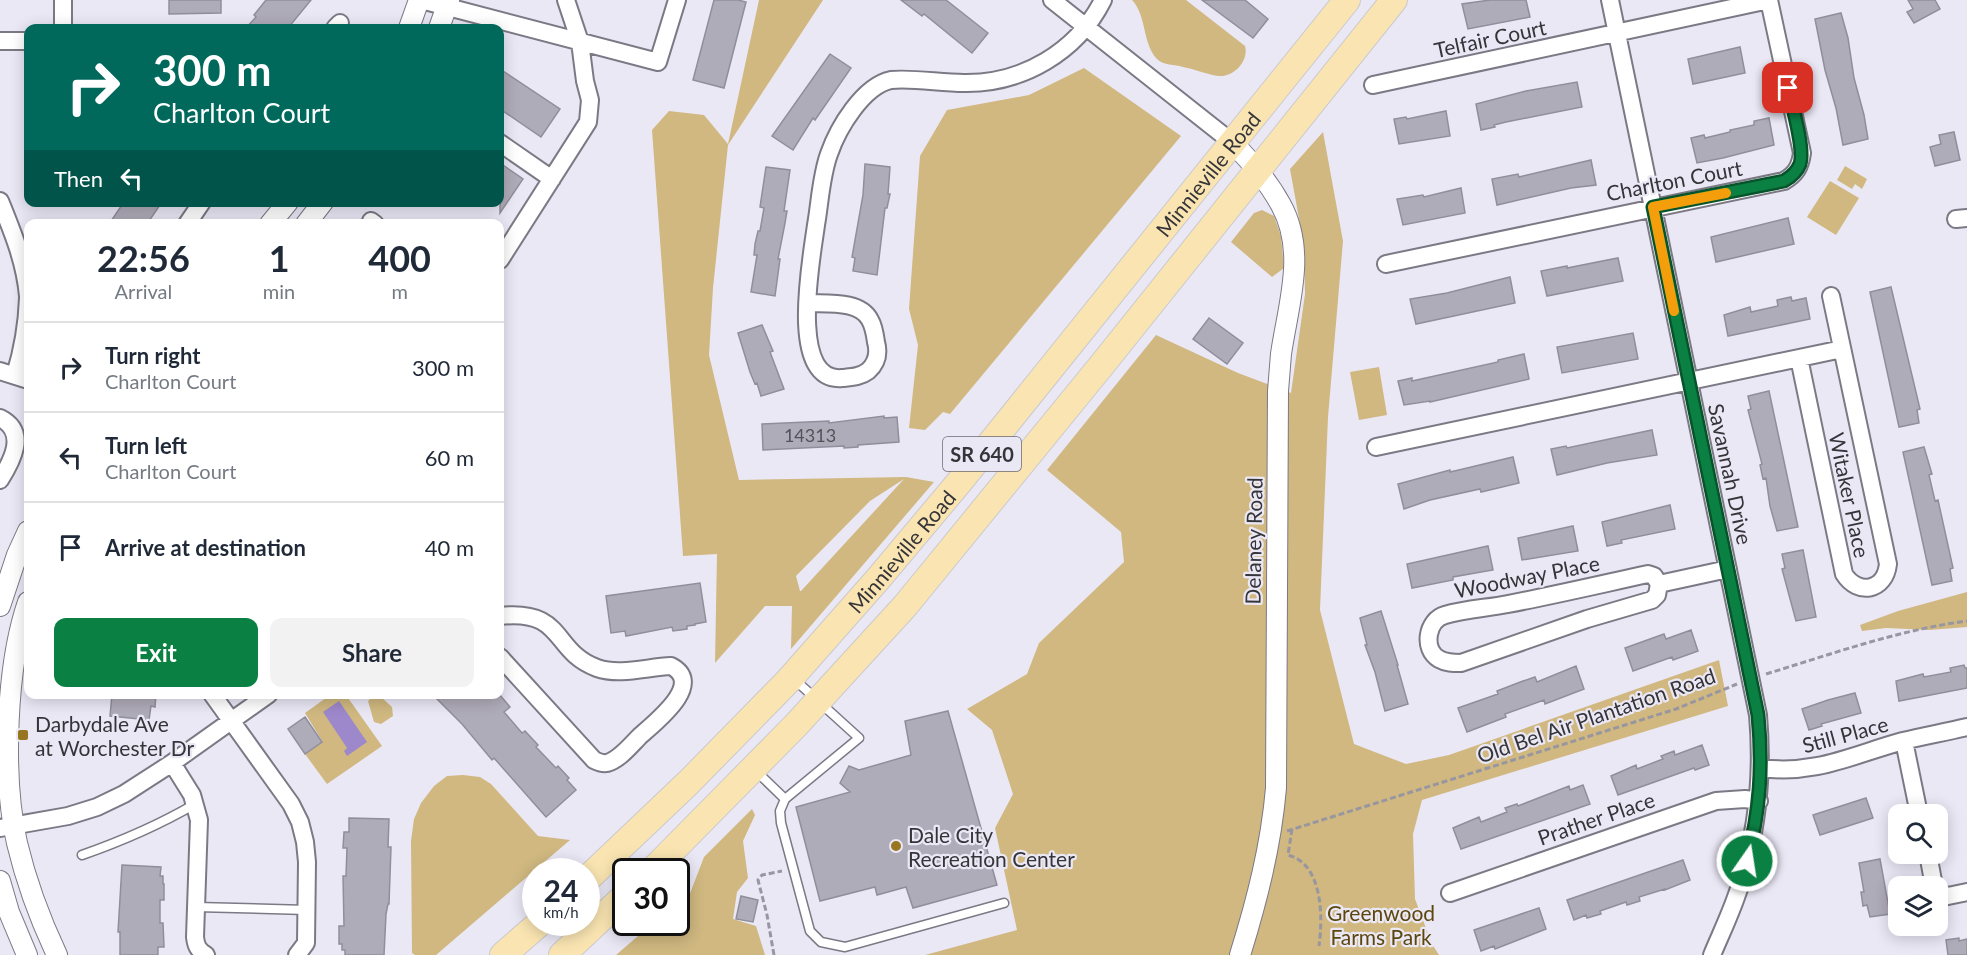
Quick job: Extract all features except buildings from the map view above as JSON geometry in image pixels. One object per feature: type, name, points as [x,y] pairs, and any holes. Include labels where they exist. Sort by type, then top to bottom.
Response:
[{"type":"main road","name":"Minnieville Road","points":[[600,867],[689,782],[792,677],[878,579],[1347,0]]},
{"type":"main road","name":"Minnieville Road","points":[[665,858],[819,701],[905,606],[955,547],[1394,0]]},
{"type":"main road","points":[[562,955],[612,908]]},
{"type":"main road","points":[[503,955],[525,936]]},
{"type":"street","points":[[63,0],[63,24]]},
{"type":"street","points":[[411,24],[420,0],[449,4],[579,42],[658,62],[677,0]]},
{"type":"street","points":[[504,254],[585,129],[590,115],[590,100],[579,42],[566,0]]},
{"type":"street","points":[[1052,0],[1233,143]]},
{"type":"street","points":[[808,303],[853,307],[867,315],[872,323],[878,348],[877,358],[868,370],[857,377],[838,379],[826,376],[820,370],[806,325],[809,275],[825,166],[835,141],[866,93],[879,83],[891,80],[975,83],[1016,75],[1035,68],[1053,57],[1086,27],[1103,0]]},
{"type":"street","name":"Savannah Drive","points":[[1610,0],[1758,715],[1761,768],[1759,801],[1741,884],[1712,955]]},
{"type":"street","name":"Charlton Court","points":[[1386,264],[1784,181],[1796,172],[1802,153],[1769,0],[1726,5],[1617,34]]},
{"type":"street","points":[[441,24],[449,4]]},
{"type":"street","name":"Telfair Court","points":[[1373,86],[1617,34]]},
{"type":"street","points":[[0,41],[24,41]]},
{"type":"street","name":"Delaney Road","points":[[1233,143],[1258,170],[1282,206],[1290,225],[1294,260],[1293,287],[1281,355],[1278,391],[1276,788],[1267,855],[1240,955]]},
{"type":"street","points":[[504,146],[552,179]]},
{"type":"street","points":[[0,201],[24,249]]},
{"type":"street","points":[[274,219],[284,207]]},
{"type":"street","points":[[310,219],[319,207]]},
{"type":"street","name":"Witaker Place","points":[[1799,358],[1844,574],[1856,586],[1870,588],[1883,579],[1888,564],[1831,296]]},
{"type":"street","points":[[15,375],[24,342]]},
{"type":"street","points":[[1376,447],[1842,349]]},
{"type":"street","points":[[0,418],[12,428],[16,449],[0,480]]},
{"type":"street","points":[[0,606],[24,540]]},
{"type":"street","name":"Woodway Place","points":[[1659,584],[1728,569]]},
{"type":"street","name":"Woodway Place","points":[[1648,574],[1654,576],[1659,584],[1657,595],[1652,600],[1461,663],[1440,660],[1433,655],[1429,645],[1428,635],[1431,625],[1444,615],[1508,604],[1648,574]]},
{"type":"street","points":[[504,616],[532,617],[547,623],[555,629],[574,654],[598,668],[628,671],[671,666],[680,673],[683,679],[682,688],[665,713],[623,752],[614,760],[601,763],[594,760],[504,661]]},
{"type":"street","points":[[24,618],[15,655],[11,694],[7,827],[57,955]]},
{"type":"street","points":[[216,699],[291,804],[300,822],[307,862],[307,910],[306,943],[297,955]]},
{"type":"street","points":[[7,827],[68,816],[96,807],[124,794],[262,699]]},
{"type":"street","name":"Still Place","points":[[1761,768],[1783,771],[1804,770],[1904,741],[1967,727]]},
{"type":"street","name":"Still Place","points":[[1904,741],[1917,804]]},
{"type":"street","points":[[172,763],[186,783],[196,804],[199,820],[196,945],[206,955]]},
{"type":"street","name":"Prather Place","points":[[1450,893],[1716,801],[1745,799],[1759,801]]},
{"type":"street","points":[[0,881],[9,912],[27,955]]},
{"type":"street","points":[[1948,896],[1967,892]]},
{"type":"lane","points":[[792,677],[859,738],[785,799],[780,811],[779,818],[810,932],[821,942],[845,947],[1004,903]]},
{"type":"lane","points":[[754,769],[785,799]]},
{"type":"lane","points":[[82,855],[127,840],[196,804]]},
{"type":"lane","points":[[196,907],[307,910]]},
{"type":"path","name":"Old Bel Air Plantation Road","points":[[1271,836],[1676,709],[1751,679],[1866,643],[1967,621]]},
{"type":"path","points":[[1292,829],[1288,855],[1302,862],[1316,884],[1321,920],[1319,946]]},
{"type":"path","points":[[774,955],[758,880],[762,875],[793,868]]},
{"type":"green space","points":[[759,0],[823,0],[728,145],[713,288],[709,355],[739,480],[906,477],[934,482],[791,649],[792,606],[765,606],[715,663],[717,554],[683,556],[652,130],[669,111],[704,115],[728,144]],"holes":[[[904,479],[801,591],[796,576],[870,501]]]},
{"type":"green space","points":[[1132,0],[1186,0],[1245,46],[1243,62],[1230,74],[1219,76],[1160,61],[1152,53],[1137,6]]},
{"type":"green space","points":[[1084,68],[1181,136],[950,414],[943,412],[925,430],[909,428],[918,345],[909,309],[920,156],[947,110],[1029,95]]},
{"type":"green space","name":"Greenwood Farms Park","points":[[1323,132],[1343,241],[1328,417],[1320,610],[1354,744],[1406,764],[1449,755],[1719,660],[1728,706],[1422,800],[1413,834],[1415,899],[1432,944],[1439,955],[925,955],[1017,930],[995,828],[1013,794],[992,730],[967,709],[1027,674],[1039,643],[1124,562],[1121,532],[1047,470],[1156,335],[1238,373],[1291,393],[1305,294],[1304,246],[1290,169]]},
{"type":"green space","points":[[1845,166],[1867,179],[1862,189],[1855,184],[1852,189],[1837,180]]},
{"type":"green space","points":[[1830,181],[1859,198],[1836,235],[1807,217]]},
{"type":"green space","points":[[1262,210],[1274,216],[1281,236],[1284,268],[1272,277],[1231,242],[1254,213]]},
{"type":"green space","points":[[1379,367],[1387,415],[1359,420],[1350,372]]},
{"type":"green space","points":[[1967,592],[1967,627],[1930,630],[1886,628],[1862,631],[1860,625],[1898,611]]},
{"type":"green space","points":[[324,699],[349,699],[382,746],[327,784],[305,754],[322,741],[305,713]]},
{"type":"green space","points":[[383,699],[392,707],[393,716],[381,724],[374,722],[368,701]]},
{"type":"green space","points":[[447,776],[480,777],[491,784],[538,836],[570,840],[549,858],[522,858],[522,881],[436,955],[415,955],[412,953],[411,841],[414,819],[421,803],[434,786]]},
{"type":"green space","points":[[752,809],[755,815],[743,841],[748,878],[737,892],[733,919],[756,926],[765,955],[616,955],[638,936],[690,936],[690,893],[704,857]]},
{"type":"shaded area","points":[[339,701],[367,742],[347,756],[344,751],[347,748],[323,712]]},
{"type":"slow traffic","points":[[1674,311],[1653,207],[1726,193]]},
{"type":"place","name":"Darbydale Ave at Worchester Dr","points":[[23,735]]},
{"type":"place","name":"Dale City Recreation Center","points":[[896,846]]},
{"type":"route","points":[[1747,861],[1759,801],[1761,749],[1758,715],[1653,207],[1784,181],[1796,172],[1802,153],[1788,88]]}]
